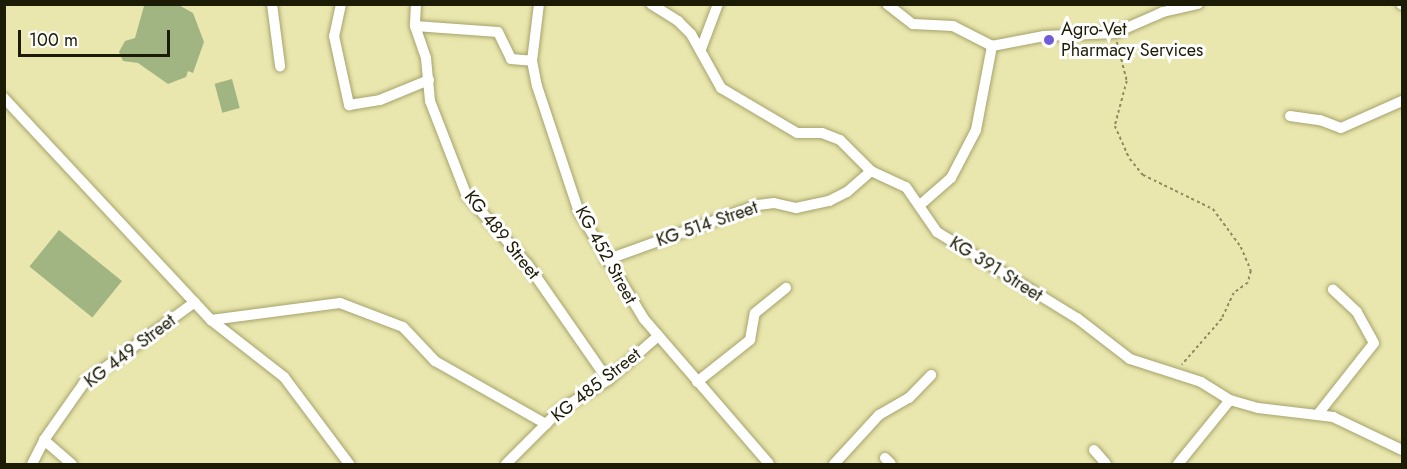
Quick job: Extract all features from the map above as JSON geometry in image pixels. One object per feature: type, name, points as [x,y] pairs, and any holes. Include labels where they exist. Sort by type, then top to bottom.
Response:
[{"type":"street","points":[[272,4],[280,66]]},
{"type":"street","points":[[341,4],[333,36],[349,105],[380,100],[429,80]]},
{"type":"street","name":"KG 489 Street","points":[[416,4],[415,26],[429,80],[436,122],[466,194],[528,265],[608,380]]},
{"type":"street","name":"KG 452 Street","points":[[539,4],[532,61],[553,137],[579,212],[625,294],[658,336],[769,465]]},
{"type":"street","name":"KG 391 Street","points":[[651,4],[678,21],[701,49],[721,88],[797,133],[822,133],[840,140],[870,171],[906,187],[937,232],[1077,318],[1130,359],[1202,382],[1230,400],[1293,415],[1318,414],[1333,417],[1402,450]]},
{"type":"street","points":[[701,49],[718,4]]},
{"type":"street","points":[[887,4],[913,24],[953,26],[992,46],[1044,36],[1114,33],[1163,12],[1198,4]]},
{"type":"street","points":[[415,26],[498,32],[512,59],[532,61]]},
{"type":"street","points":[[920,205],[951,178],[976,130],[992,46]]},
{"type":"street","points":[[4,98],[211,320],[284,377],[349,465]]},
{"type":"street","points":[[1290,116],[1320,120],[1341,128],[1402,101]]},
{"type":"street","name":"KG 514 Street","points":[[606,260],[758,205],[774,203],[796,208],[829,201],[847,192],[870,171]]},
{"type":"street","points":[[697,382],[750,340],[755,313],[786,288]]},
{"type":"street","points":[[1318,414],[1374,343],[1357,312],[1333,290]]},
{"type":"street","name":"KG 449 Street","points":[[32,465],[44,440],[84,382],[195,302]]},
{"type":"street","points":[[211,320],[340,303],[412,333],[435,361],[546,424]]},
{"type":"street","name":"KG 485 Street","points":[[508,462],[560,410],[608,380],[658,336]]},
{"type":"street","points":[[834,465],[879,415],[909,398],[931,375]]},
{"type":"street","points":[[1178,465],[1230,400]]},
{"type":"street","points":[[44,440],[72,465]]},
{"type":"street","points":[[1094,450],[1106,465]]},
{"type":"path","points":[[1114,33],[1127,81],[1115,126],[1130,159],[1143,175],[1213,209],[1241,247],[1251,271],[1248,283],[1234,293],[1222,319],[1176,373]]},
{"type":"building","points":[[177,4],[193,13],[204,42],[193,73],[188,71],[186,77],[168,84],[138,63],[123,61],[119,52],[125,41],[135,38],[144,6]]},
{"type":"building","points":[[232,79],[240,108],[222,113],[215,84]]},
{"type":"building","points":[[59,230],[122,281],[92,318],[29,267]]},
{"type":"place","name":"Agro-Vet Pharmacy Services","points":[[1049,40]]}]
